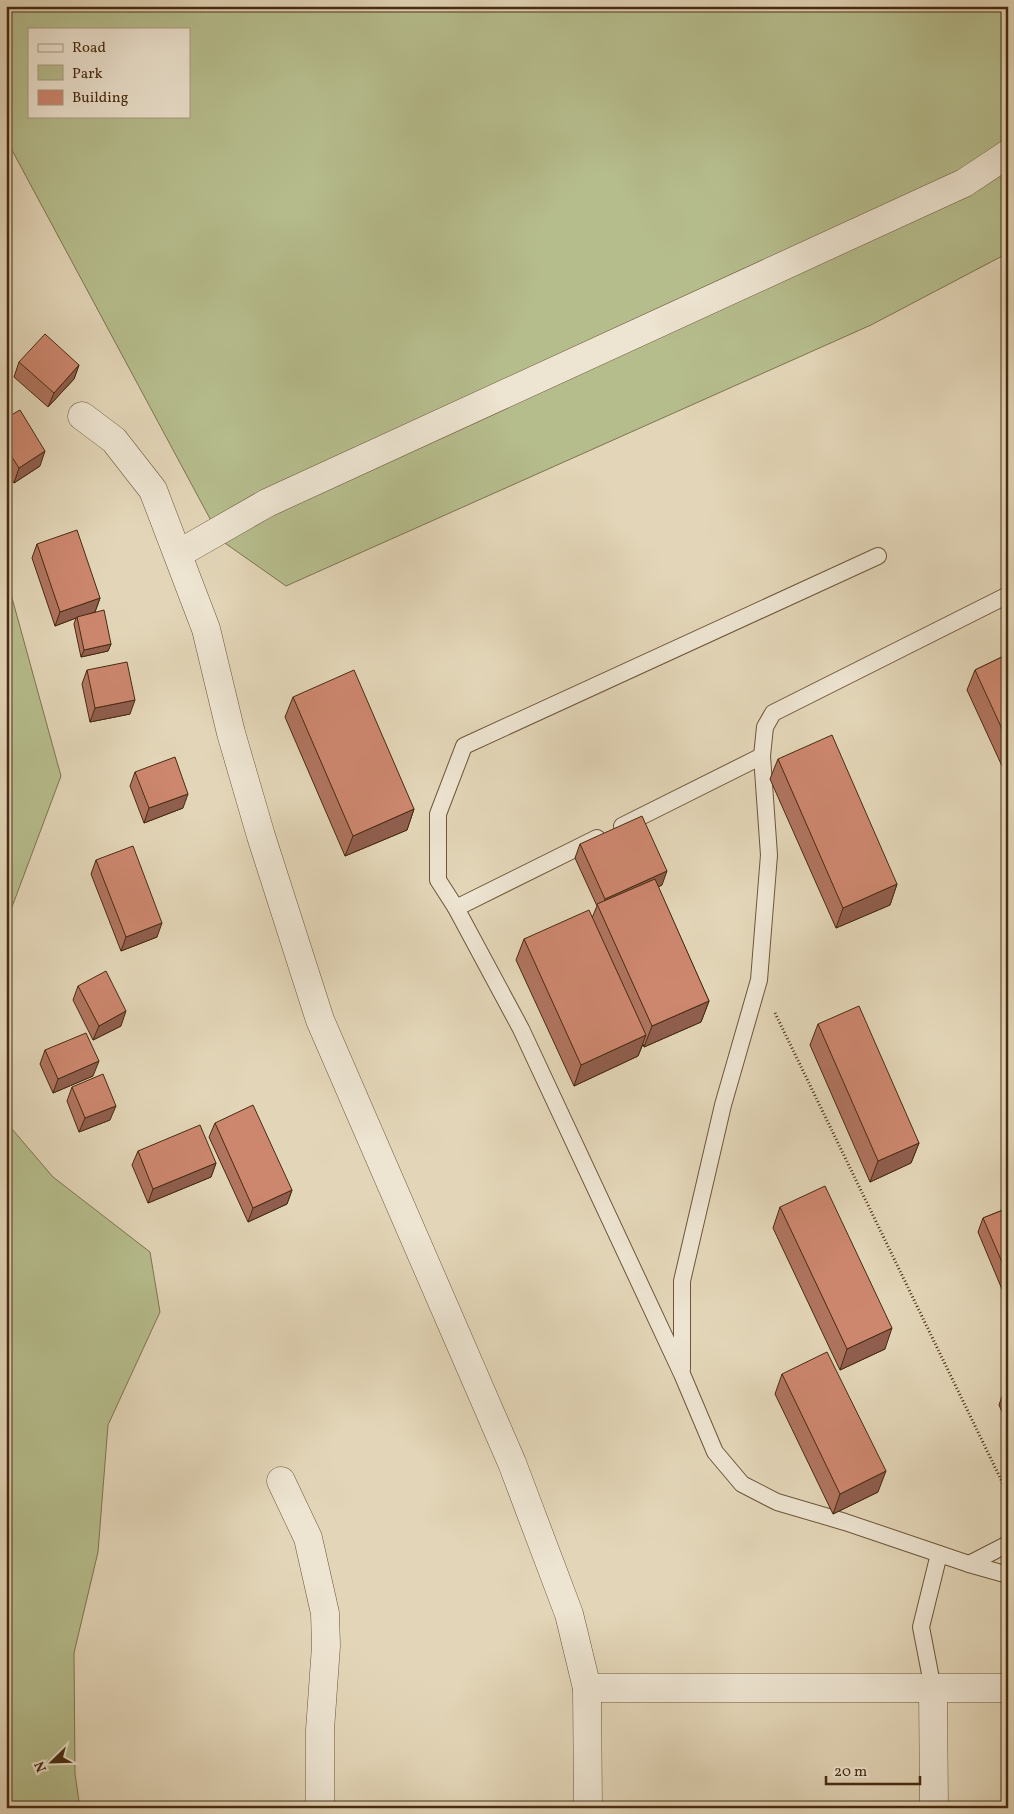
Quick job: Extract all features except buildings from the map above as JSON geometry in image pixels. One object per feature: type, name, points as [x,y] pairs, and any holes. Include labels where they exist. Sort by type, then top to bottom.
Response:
[{"type":"street","points":[[178,554],[267,503],[964,183],[1008,154]]},
{"type":"street","points":[[82,416],[114,440],[153,490],[206,629],[231,733],[320,1020],[512,1463],[569,1614],[586,1688],[588,1808]]},
{"type":"street","points":[[281,1482],[308,1538],[325,1613],[326,1646],[320,1730],[320,1808]]},
{"type":"street","points":[[586,1688],[1008,1688]]},
{"type":"street","points":[[932,1689],[934,1808]]},
{"type":"lane","points":[[878,556],[464,746],[438,814],[438,880],[456,908],[521,1029],[682,1374],[715,1452],[742,1484],[777,1502],[1008,1575]]},
{"type":"lane","points":[[682,1374],[682,1281],[723,1106],[759,980],[768,855],[762,756],[765,727],[773,713],[1008,595]]},
{"type":"lane","points":[[456,908],[762,756]]},
{"type":"lane","points":[[969,1564],[1008,1544]]},
{"type":"lane","points":[[932,1689],[921,1627],[939,1554]]},
{"type":"path","points":[[759,980],[1008,1494]]},
{"type":"green space","points":[[6,6],[1008,6],[1008,253],[871,325],[286,586],[222,541],[6,139]]},
{"type":"green space","points":[[6,576],[61,776],[6,923]]},
{"type":"green space","points":[[6,1122],[53,1177],[150,1252],[160,1312],[108,1425],[98,1552],[74,1653],[75,1774],[80,1808],[6,1808]]}]
